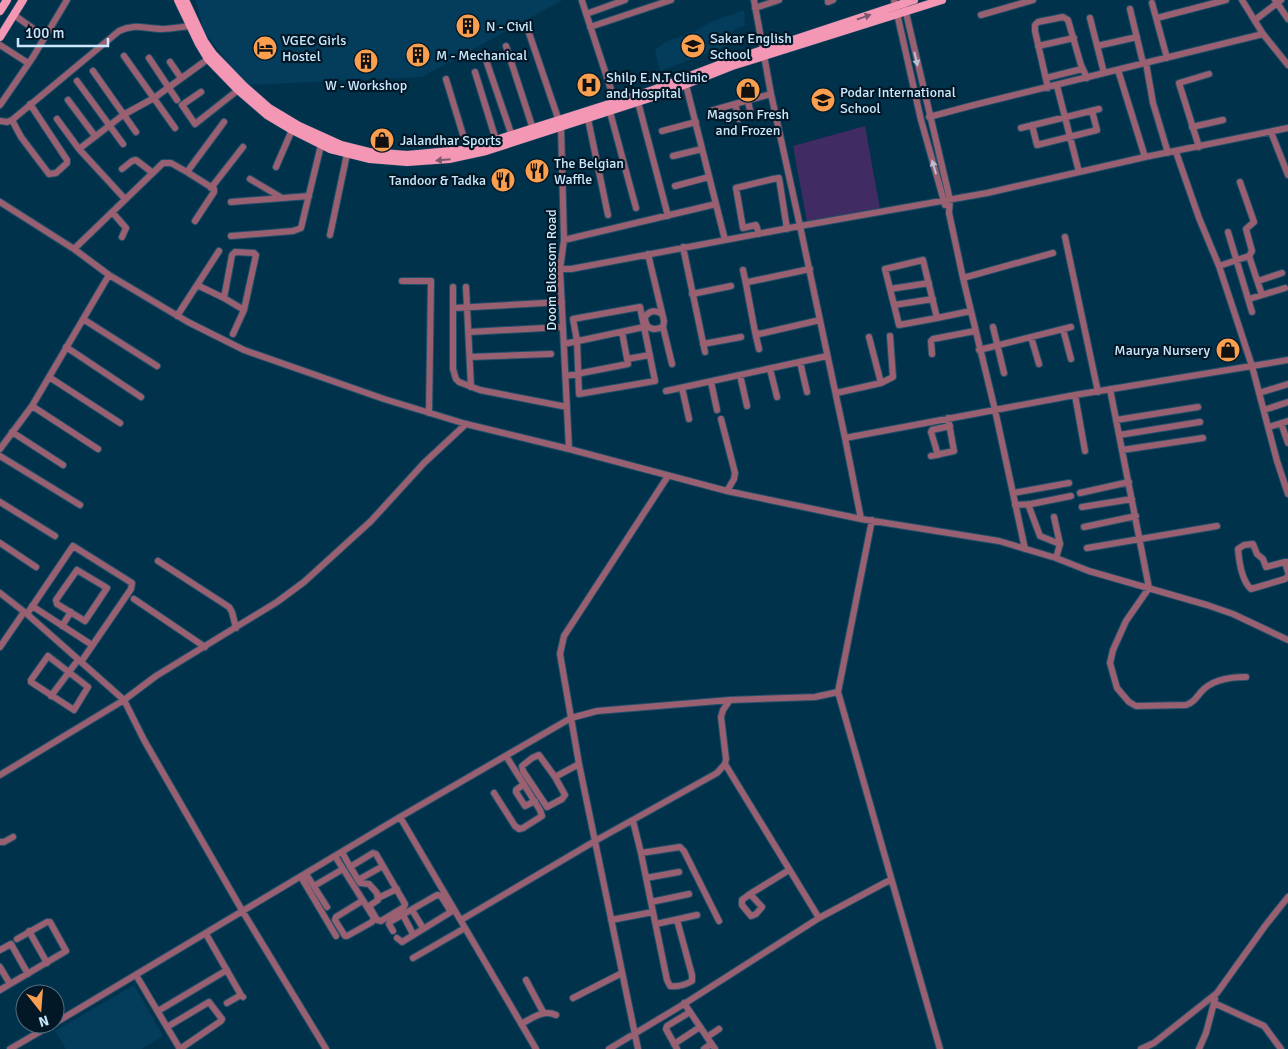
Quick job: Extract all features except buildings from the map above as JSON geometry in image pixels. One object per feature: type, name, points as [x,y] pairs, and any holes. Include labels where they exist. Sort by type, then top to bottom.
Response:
[{"type":"main road","points":[[0,11],[7,0]]},
{"type":"main road","points":[[0,37],[23,0]]},
{"type":"main road","points":[[178,0],[190,26],[205,49],[229,71],[255,101],[292,130],[321,145],[381,160],[407,162],[464,152],[638,102],[685,82]]},
{"type":"main road","points":[[185,0],[208,59],[238,90],[346,151]]},
{"type":"main road","points":[[464,152],[533,129],[588,119],[764,53],[914,0]]},
{"type":"main road","points":[[899,6],[942,0]]},
{"type":"street","points":[[0,105],[67,0]]},
{"type":"street","points":[[586,14],[625,0]]},
{"type":"street","points":[[590,27],[671,0]]},
{"type":"street","points":[[754,0],[861,519]]},
{"type":"street","points":[[755,8],[779,0]]},
{"type":"street","points":[[828,0],[828,2],[832,0]]},
{"type":"street","points":[[981,15],[1033,0]]},
{"type":"street","points":[[1156,18],[1226,0]]},
{"type":"street","points":[[1242,0],[1263,34],[1288,65]]},
{"type":"street","points":[[582,1],[614,108],[636,208]]},
{"type":"street","points":[[1255,20],[1277,1],[1288,19]]},
{"type":"street","points":[[1152,3],[1168,58]]},
{"type":"street","points":[[899,6],[929,118],[963,278],[995,410],[1025,549]]},
{"type":"street","points":[[899,6],[920,120],[946,201]]},
{"type":"street","points":[[1130,9],[1168,153]]},
{"type":"street","points":[[14,15],[45,37]]},
{"type":"street","points":[[1048,88],[1035,25],[1057,18],[1064,17],[1068,20],[1082,69],[1087,78]]},
{"type":"street","points":[[1090,18],[1104,73]]},
{"type":"street","points":[[0,121],[7,122],[12,120],[119,31],[137,26],[162,29],[190,26]]},
{"type":"street","name":"Doom Blossom Road","points":[[528,33],[560,124],[564,240],[560,269],[569,449]]},
{"type":"street","points":[[929,118],[970,106],[1263,34]]},
{"type":"street","points":[[1097,46],[1138,37]]},
{"type":"street","points":[[1038,46],[1074,38]]},
{"type":"street","points":[[0,45],[28,63]]},
{"type":"street","points":[[506,46],[533,129]]},
{"type":"street","points":[[124,56],[175,128]]},
{"type":"street","points":[[149,58],[177,100]]},
{"type":"street","points":[[79,149],[123,115],[154,98],[208,59]]},
{"type":"street","points":[[486,60],[512,136]]},
{"type":"street","points":[[170,62],[181,78]]},
{"type":"street","points":[[1046,78],[1082,69]]},
{"type":"street","points":[[1118,70],[1145,157]]},
{"type":"street","points":[[93,71],[136,132]]},
{"type":"street","points":[[474,72],[496,140]]},
{"type":"street","points":[[1199,147],[1179,82],[1209,74]]},
{"type":"street","points":[[446,79],[464,152]]},
{"type":"street","points":[[77,80],[122,144]]},
{"type":"street","points":[[685,82],[726,240]]},
{"type":"street","points":[[1057,86],[1079,172]]},
{"type":"street","points":[[201,92],[182,105],[195,124],[238,90]]},
{"type":"street","points":[[710,112],[772,94]]},
{"type":"street","points":[[68,100],[95,136]]},
{"type":"street","points":[[748,100],[751,115]]},
{"type":"street","points":[[638,102],[668,216]]},
{"type":"street","points":[[12,120],[41,165],[49,174],[56,173],[67,163],[67,160],[30,104]]},
{"type":"street","points":[[734,104],[739,119]]},
{"type":"street","points":[[1021,128],[1099,109]]},
{"type":"street","points":[[1032,125],[1037,144],[1097,130],[1092,111]]},
{"type":"street","points":[[58,119],[79,149],[125,198]]},
{"type":"street","points":[[588,119],[608,215]]},
{"type":"street","points":[[1192,127],[1222,120]]},
{"type":"street","points":[[187,172],[224,122]]},
{"type":"street","points":[[662,131],[696,122]]},
{"type":"street","points":[[560,269],[571,269],[683,247],[946,201],[1288,128]]},
{"type":"street","points":[[276,167],[292,130]]},
{"type":"street","points":[[1271,132],[1288,175]]},
{"type":"street","points":[[230,236],[298,230],[303,225],[321,145]]},
{"type":"street","points":[[211,188],[243,147]]},
{"type":"street","points":[[673,156],[702,149]]},
{"type":"street","points":[[330,235],[346,151]]},
{"type":"street","points":[[1176,152],[1199,218],[1219,266],[1252,366],[1277,461],[1288,494]]},
{"type":"street","points":[[122,169],[135,160],[153,173]]},
{"type":"street","points":[[74,249],[125,198],[164,164],[168,163],[187,172],[214,189],[214,194],[195,221]]},
{"type":"street","points":[[675,186],[709,177]]},
{"type":"street","points":[[250,178],[282,198]]},
{"type":"street","points":[[759,234],[756,225],[743,228],[736,188],[773,179],[779,178],[787,229]]},
{"type":"street","points":[[1219,266],[1249,256],[1252,251],[1246,229],[1254,222],[1240,182]]},
{"type":"street","points":[[231,202],[309,196]]},
{"type":"street","points":[[0,202],[74,249],[109,275],[177,316],[244,350],[384,399],[466,424],[727,491],[861,519],[999,541],[1056,558],[1089,571],[1233,614],[1288,640]]},
{"type":"street","points":[[564,240],[716,204]]},
{"type":"street","points":[[112,212],[126,228],[122,236]]},
{"type":"street","points":[[1228,232],[1252,312]]},
{"type":"street","points":[[1065,237],[1098,392]]},
{"type":"street","points":[[683,247],[705,352]]},
{"type":"street","points":[[177,316],[219,251]]},
{"type":"street","points":[[224,298],[232,255],[235,252],[254,253],[256,255],[244,310],[233,334]]},
{"type":"street","points":[[963,278],[1053,253]]},
{"type":"street","points":[[648,254],[672,364]]},
{"type":"street","points":[[1249,256],[1262,295]]},
{"type":"street","points":[[937,318],[923,260],[885,269],[899,325],[971,312]]},
{"type":"street","points":[[746,284],[810,269]]},
{"type":"street","points":[[742,270],[759,349]]},
{"type":"street","points":[[1258,281],[1282,273]]},
{"type":"street","points":[[0,449],[32,406],[109,275]]},
{"type":"street","points":[[402,281],[431,281],[428,413]]},
{"type":"street","points":[[890,290],[929,283]]},
{"type":"street","points":[[197,284],[244,310]]},
{"type":"street","points":[[692,294],[731,286]]},
{"type":"street","points":[[454,287],[454,369],[456,379],[471,387],[567,407]]},
{"type":"street","points":[[466,287],[471,387]]},
{"type":"street","points":[[1248,299],[1284,288]]},
{"type":"street","points":[[894,305],[933,299]]},
{"type":"street","points":[[454,308],[562,302]]},
{"type":"street","points":[[640,307],[655,381],[580,394],[577,341],[573,319],[640,307]]},
{"type":"street","points":[[662,314],[656,311],[650,312],[645,317],[645,324],[651,329],[663,326]]},
{"type":"street","points":[[83,319],[157,366]]},
{"type":"street","points":[[755,332],[758,334],[820,320]]},
{"type":"street","points":[[469,332],[563,327]]},
{"type":"street","points":[[564,344],[644,327]]},
{"type":"street","points":[[993,327],[1004,373]]},
{"type":"street","points":[[980,350],[1071,327]]},
{"type":"street","points":[[1063,329],[1071,359]]},
{"type":"street","points":[[932,354],[930,344],[933,339],[975,331]]},
{"type":"street","points":[[566,376],[628,364],[622,332]]},
{"type":"street","points":[[836,393],[881,383],[894,377],[890,336]]},
{"type":"street","points":[[703,344],[742,337]]},
{"type":"street","points":[[869,337],[881,383]]},
{"type":"street","points":[[1031,337],[1039,364]]},
{"type":"street","points":[[66,347],[141,397]]},
{"type":"street","points":[[470,357],[551,354]]},
{"type":"street","points":[[627,359],[650,355]]},
{"type":"street","points":[[666,391],[827,356]]},
{"type":"street","points":[[845,438],[1074,395],[1288,360]]},
{"type":"street","points":[[800,362],[807,392]]},
{"type":"street","points":[[770,369],[777,397]]},
{"type":"street","points":[[740,375],[747,406]]},
{"type":"street","points":[[49,377],[120,422]]},
{"type":"street","points":[[712,382],[718,410]]},
{"type":"street","points":[[1259,393],[1288,384]]},
{"type":"street","points":[[682,388],[689,419]]},
{"type":"street","points":[[1110,389],[1149,588],[1126,621],[1111,658],[1110,663],[1117,688],[1129,702],[1136,706],[1186,705],[1193,702],[1206,686],[1216,681],[1231,677],[1246,677]]},
{"type":"street","points":[[1074,395],[1085,451]]},
{"type":"street","points":[[1264,410],[1288,402]]},
{"type":"street","points":[[32,406],[98,449]]},
{"type":"street","points":[[1116,420],[1198,407]]},
{"type":"street","points":[[948,418],[950,426],[954,451],[934,456],[932,430],[950,426]]},
{"type":"street","points":[[721,419],[735,473],[734,479],[727,491]]},
{"type":"street","points":[[1120,436],[1200,422]]},
{"type":"street","points":[[1269,427],[1285,422],[1288,443]]},
{"type":"street","points":[[0,776],[124,700],[156,676],[277,602],[304,582],[370,521],[424,463],[466,424]]},
{"type":"street","points":[[12,432],[63,465]]},
{"type":"street","points":[[1122,450],[1203,438]]},
{"type":"street","points":[[0,456],[80,505]]},
{"type":"street","points":[[638,1049],[579,764],[560,654],[564,636],[668,476]]},
{"type":"street","points":[[1080,493],[1129,482]]},
{"type":"street","points":[[1013,494],[1069,483]]},
{"type":"street","points":[[1015,505],[1071,496]]},
{"type":"street","points":[[1082,507],[1132,499]]},
{"type":"street","points":[[0,502],[55,536]]},
{"type":"street","points":[[1028,504],[1040,536],[1060,544]]},
{"type":"street","points":[[1084,527],[1136,516]]},
{"type":"street","points":[[1054,517],[1060,544],[1056,558]]},
{"type":"street","points":[[872,520],[838,692],[890,880],[940,1049]]},
{"type":"street","points":[[1087,548],[1217,526]]},
{"type":"street","points":[[0,543],[36,567]]},
{"type":"street","points":[[1288,572],[1287,562],[1266,567],[1253,544],[1241,546],[1238,549],[1244,577],[1248,587],[1251,589],[1285,579],[1288,576]]},
{"type":"street","points":[[0,647],[32,606],[73,546],[132,582],[132,589],[80,661],[51,696]]},
{"type":"street","points":[[158,561],[229,607],[236,628]]},
{"type":"street","points":[[77,570],[106,587],[106,591],[86,620],[71,612],[57,604],[56,600],[77,570]]},
{"type":"street","points":[[0,593],[26,613],[124,700],[144,740],[243,912],[326,1049]]},
{"type":"street","points":[[134,599],[205,647]]},
{"type":"street","points":[[32,606],[92,645]]},
{"type":"street","points":[[62,626],[71,612]]},
{"type":"street","points":[[46,657],[49,657],[69,672],[88,688],[75,709],[72,710],[30,681],[46,657]]},
{"type":"street","points":[[65,1017],[400,817],[571,718],[597,711],[730,700],[816,697],[838,692]]},
{"type":"street","points":[[730,700],[721,717],[725,764],[820,918]]},
{"type":"street","points":[[539,755],[555,777],[565,795],[557,802],[547,806],[523,771],[522,766],[539,755]]},
{"type":"street","points":[[494,793],[515,826],[519,829],[542,816],[506,756]]},
{"type":"street","points":[[555,777],[579,764]]},
{"type":"street","points":[[461,920],[717,773],[725,764]]},
{"type":"street","points":[[524,784],[516,792],[525,806],[535,802]]},
{"type":"street","points":[[400,817],[453,911]]},
{"type":"street","points":[[633,821],[667,980],[670,986],[676,987],[692,981],[678,920]]},
{"type":"street","points":[[0,842],[13,837]]},
{"type":"street","points":[[641,853],[680,847],[684,851],[720,921]]},
{"type":"street","points":[[342,852],[360,883],[372,886],[378,898]]},
{"type":"street","points":[[350,867],[374,853],[397,889],[405,904],[404,907],[381,921],[377,920],[369,907],[378,898],[397,889]]},
{"type":"street","points":[[335,856],[374,920],[346,936],[335,920],[336,916],[362,901]]},
{"type":"street","points":[[358,880],[383,866]]},
{"type":"street","points":[[314,886],[343,869]]},
{"type":"street","points":[[750,894],[789,870]]},
{"type":"street","points":[[646,878],[680,872]]},
{"type":"street","points":[[304,875],[327,906]]},
{"type":"street","points":[[304,875],[336,936]]},
{"type":"street","points":[[609,1049],[820,918],[890,880]]},
{"type":"street","points":[[651,902],[689,894]]},
{"type":"street","points":[[392,931],[390,922],[437,895],[441,896],[466,928],[536,1049]]},
{"type":"street","points":[[1141,1049],[1154,1043],[1217,993],[1288,897]]},
{"type":"street","points":[[412,910],[423,928]]},
{"type":"street","points":[[397,938],[402,942],[453,911]]},
{"type":"street","points":[[610,920],[653,912]]},
{"type":"street","points":[[402,915],[414,934]]},
{"type":"street","points":[[656,924],[697,915]]},
{"type":"street","points":[[0,990],[64,953],[65,948],[50,922],[29,931],[17,939]]},
{"type":"street","points":[[413,958],[466,928]]},
{"type":"street","points":[[29,931],[47,963]]},
{"type":"street","points":[[206,934],[242,996],[228,1003]]},
{"type":"street","points":[[0,950],[10,944],[28,974]]},
{"type":"street","points":[[0,967],[10,984]]},
{"type":"street","points":[[158,1011],[226,970]]},
{"type":"street","points":[[573,998],[622,973]]},
{"type":"street","points":[[136,975],[180,1049],[222,1019],[209,1002],[167,1027]]},
{"type":"street","points":[[526,980],[544,1012]]},
{"type":"street","points":[[600,984],[604,991]]},
{"type":"street","points":[[1199,1049],[1206,1033],[1217,993]]},
{"type":"street","points":[[1214,1003],[1264,1026],[1281,1049]]},
{"type":"street","points":[[684,1004],[713,1046],[704,1049]]},
{"type":"street","points":[[521,1024],[544,1012],[556,1015]]},
{"type":"street","points":[[690,1012],[667,1026],[667,1032],[676,1047],[700,1027]]},
{"type":"street","points":[[707,1037],[719,1029]]},
{"type":"street","points":[[10,1049],[35,1034]]},
{"type":"shaded area","points":[[196,0],[563,0],[422,77],[246,85],[204,32]]},
{"type":"shaded area","points":[[744,10],[745,25],[729,33],[733,44],[660,71],[655,50],[667,41],[690,34],[711,22]]},
{"type":"shaded area","points":[[865,126],[880,209],[807,222],[793,146]]},
{"type":"shaded area","points":[[134,985],[163,1036],[141,1049],[66,1049],[57,1034],[65,1034],[65,1025]]},
{"type":"place","name":"N - Civil","points":[[468,26]]},
{"type":"place","name":"Sakar English School","points":[[693,46]]},
{"type":"place","name":"VGEC Girls Hostel","points":[[265,48]]},
{"type":"place","name":"M - Mechanical","points":[[418,55]]},
{"type":"place","name":"W - Workshop","points":[[366,61]]},
{"type":"place","name":"Shilp E.N.T Clinic and Hospital","points":[[589,85]]},
{"type":"place","name":"Magson Fresh and Frozen","points":[[748,90]]},
{"type":"place","name":"Podar International School","points":[[823,100]]},
{"type":"place","name":"Jalandhar Sports","points":[[382,140]]},
{"type":"place","name":"The Belgian Waffle","points":[[537,171]]},
{"type":"place","name":"Tandoor & Tadka","points":[[503,180]]},
{"type":"place","name":"Maurya Nursery","points":[[1228,350]]}]
